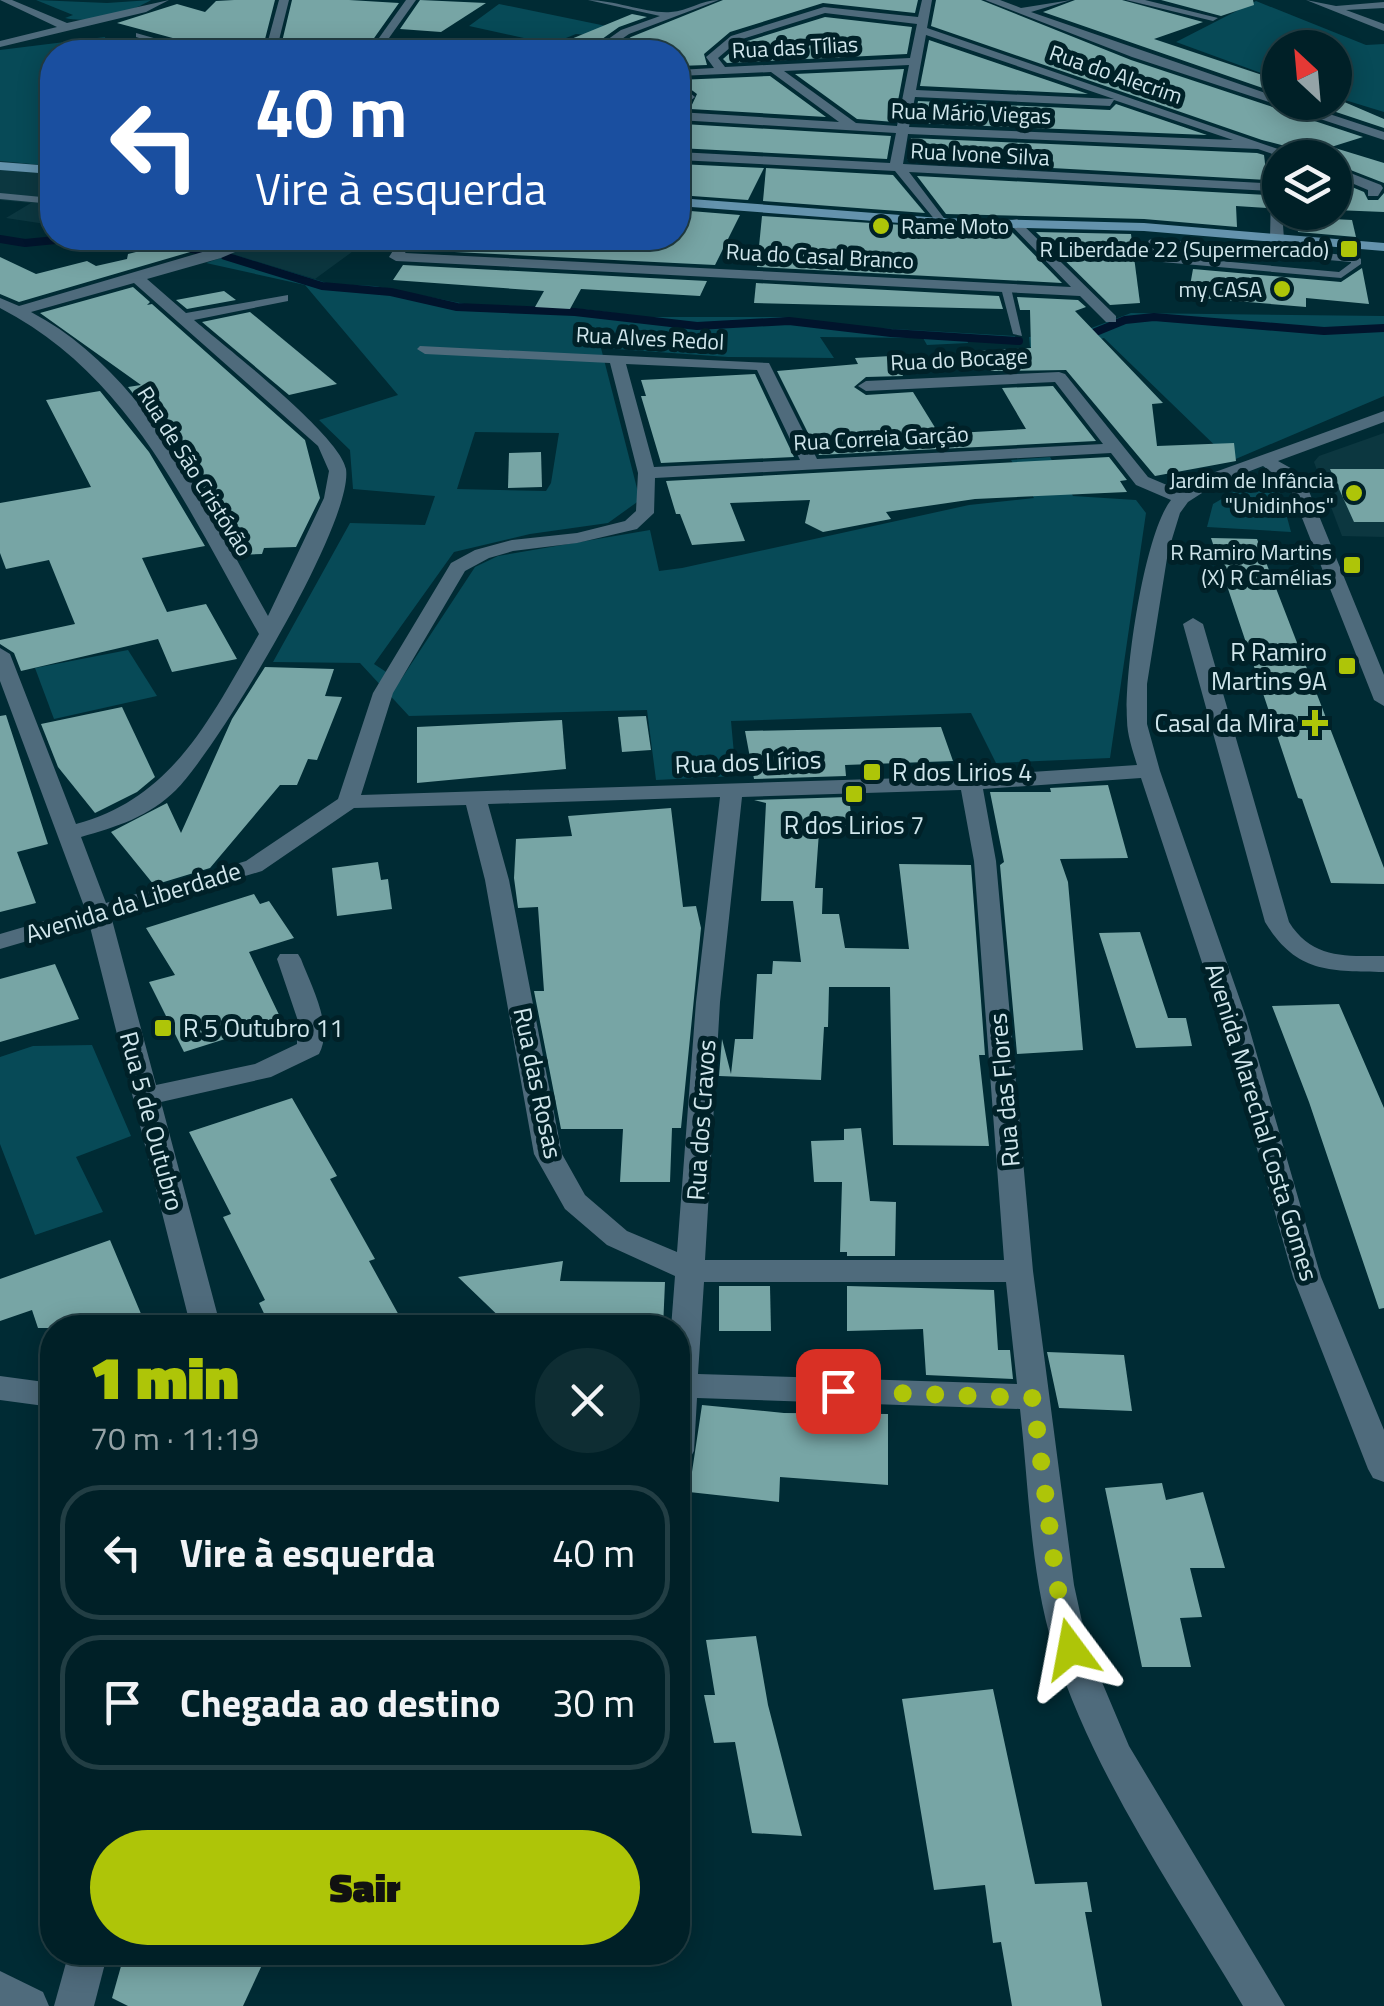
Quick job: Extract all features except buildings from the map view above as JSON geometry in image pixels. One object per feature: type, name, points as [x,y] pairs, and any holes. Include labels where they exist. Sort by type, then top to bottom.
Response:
[{"type":"main road","points":[[0,166],[40,169]]},
{"type":"main road","points":[[690,203],[940,222],[1144,227],[1276,246],[1384,246]]},
{"type":"street","points":[[2,0],[66,27]]},
{"type":"street","points":[[0,44],[47,37],[66,27],[148,8],[164,0]]},
{"type":"street","points":[[274,40],[284,0]]},
{"type":"street","points":[[383,40],[411,0]]},
{"type":"street","points":[[593,0],[672,16]]},
{"type":"street","points":[[631,8],[652,0]]},
{"type":"street","points":[[613,40],[624,32],[714,0]]},
{"type":"street","points":[[927,0],[896,164],[940,222]]},
{"type":"street","points":[[990,0],[1155,62],[1384,136]]},
{"type":"street","points":[[1022,12],[1066,0]]},
{"type":"street","points":[[1311,0],[1384,28]]},
{"type":"street","points":[[1140,1],[1213,18]]},
{"type":"street","points":[[1331,8],[1384,6]]},
{"type":"street","name":"Rua do Alecrim","points":[[720,70],[712,57],[735,38],[797,18],[842,9],[921,25],[1262,144]]},
{"type":"street","points":[[797,18],[814,24],[813,29]]},
{"type":"street","points":[[140,36],[154,40]]},
{"type":"street","name":"Rua das Tílias","points":[[690,72],[914,61]]},
{"type":"street","points":[[772,68],[853,128]]},
{"type":"street","points":[[909,94],[1140,104]]},
{"type":"street","name":"Rua Mário Viegas","points":[[690,117],[853,128],[1262,144]]},
{"type":"street","name":"Rua Ivone Silva","points":[[690,157],[1262,187]]},
{"type":"street","points":[[1352,176],[1369,183],[1379,193]]},
{"type":"street","points":[[1352,192],[1379,193]]},
{"type":"street","points":[[1017,223],[1111,319]]},
{"type":"street","points":[[1276,246],[1277,230]]},
{"type":"street","points":[[21,310],[229,250]]},
{"type":"street","name":"Rua do Casal Branco","points":[[400,250],[396,257],[1084,292]]},
{"type":"street","points":[[68,833],[127,818],[171,783],[233,699],[328,512],[338,469],[325,443],[136,278]]},
{"type":"street","points":[[183,318],[284,298]]},
{"type":"street","name":"Rua de São Cristóvão","points":[[0,302],[21,310],[73,343],[134,409],[268,633]]},
{"type":"street","name":"Rua Alves Redol","points":[[425,349],[762,366],[811,465]]},
{"type":"street","points":[[348,802],[384,693],[458,567],[482,554],[512,546],[577,538],[631,525],[645,512],[647,473],[617,359]]},
{"type":"street","name":"Rua do Bocage","points":[[866,386],[1059,378],[1147,485],[1182,498]]},
{"type":"street","points":[[1182,498],[1210,480],[1384,420]]},
{"type":"street","name":"Rua Correia Garção","points":[[647,473],[1116,448]]},
{"type":"street","points":[[1264,460],[1298,484],[1384,700]]},
{"type":"street","name":"Avenida Marechal Costa Gomes","points":[[1182,498],[1172,512],[1160,552],[1140,656],[1138,724],[1149,771],[1232,1018],[1306,1277],[1384,1469]]},
{"type":"street","points":[[1193,624],[1276,922],[1286,941],[1315,960],[1384,964]]},
{"type":"street","name":"Rua 5 de Outubro","points":[[0,654],[99,914],[203,1315]]},
{"type":"street","name":"Rua dos Lírios","points":[[348,802],[971,783],[1149,771]]},
{"type":"street","name":"Rua das Flores","points":[[971,783],[985,861],[1033,1398],[1057,1585],[1071,1649],[1096,1717],[1175,1862],[1265,2006]]},
{"type":"street","name":"Rua dos Cravos","points":[[689,1315],[708,1002],[732,790]]},
{"type":"street","name":"Rua das Rosas","points":[[476,799],[497,880],[548,1154],[575,1202],[617,1238],[692,1271],[1019,1271]]},
{"type":"street","name":"Avenida da Liberdade","points":[[0,942],[254,866],[348,802]]},
{"type":"street","points":[[145,1096],[262,1072],[310,1048],[310,1018],[289,959]]},
{"type":"street","points":[[690,1386],[1033,1398]]},
{"type":"street","points":[[0,1388],[40,1393]]},
{"type":"street","points":[[74,2006],[85,1965]]},
{"type":"street","points":[[0,1992],[29,2006]]},
{"type":"lane","points":[[0,196],[40,200]]},
{"type":"lane","points":[[1152,242],[1276,246],[1356,259],[1356,264],[1341,275],[1162,259],[1150,248],[1152,242]]},
{"type":"lane","points":[[1006,288],[1018,334]]},
{"type":"shaded area","points":[[36,0],[151,0],[121,13],[86,20],[65,18],[73,15]]},
{"type":"shaded area","points":[[1256,1],[1328,30],[1262,30],[1262,73],[1176,42]]},
{"type":"shaded area","points":[[499,4],[611,27],[597,36],[576,34],[561,40],[533,40],[469,26]]},
{"type":"shaded area","points":[[1352,39],[1366,45],[1384,44],[1384,112],[1352,102]]},
{"type":"shaded area","points":[[40,45],[40,165],[0,161],[0,50]]},
{"type":"shaded area","points":[[0,161],[40,165],[40,223],[6,218],[31,203],[0,200]]},
{"type":"shaded area","points":[[206,250],[355,250],[315,279]]},
{"type":"shaded area","points":[[232,254],[330,284],[375,286],[465,304],[583,309],[646,317],[781,317],[859,327],[1015,336],[1017,342],[967,339],[968,343],[927,345],[923,338],[820,337],[834,358],[728,357],[601,348],[640,500],[608,523],[530,534],[454,552],[374,664],[400,681],[475,567],[498,556],[650,530],[659,571],[682,568],[969,505],[1034,498],[1011,460],[1050,457],[1073,496],[1136,500],[1146,513],[1110,758],[996,763],[971,713],[731,721],[736,776],[656,780],[647,710],[409,716],[360,663],[273,662],[350,523],[425,525],[435,496],[353,489],[350,450],[319,420],[398,395],[305,285],[206,263]],"holes":[[[475,432],[559,433],[551,483],[546,491],[457,489]]]},
{"type":"shaded area","points":[[1131,313],[1384,316],[1384,396],[1231,461],[1104,338],[1030,347],[1029,337],[1078,333]]},
{"type":"shaded area","name":"Jardim de Infância \"Unidinhos\"","points":[[1384,433],[1384,537],[1342,536],[1314,462],[1319,456]]},
{"type":"shaded area","points":[[1256,479],[1280,491],[1291,532],[1207,527],[1213,504]]},
{"type":"shaded area","points":[[128,650],[157,696],[54,719],[35,668]]},
{"type":"shaded area","points":[[92,1045],[131,1136],[76,1157],[103,1212],[35,1235],[0,1144],[0,1057],[33,1046]]},
{"type":"waterway","points":[[0,239],[40,242]]},
{"type":"waterway","points":[[197,250],[211,253]]},
{"type":"waterway","points":[[225,256],[322,286],[391,292],[457,307],[575,312],[697,326],[789,321],[891,333],[1019,341]]},
{"type":"waterway","points":[[1081,338],[1125,320],[1154,317],[1324,331],[1384,328]]},
{"type":"place","name":"Rame Moto","points":[[881,226]]},
{"type":"place","name":"R Liberdade 22 (Supermercado)","points":[[1349,249]]},
{"type":"place","name":"my CASA","points":[[1282,289]]},
{"type":"place","name":"Jardim de Infância \"Unidinhos\"","points":[[1354,493]]},
{"type":"place","name":"R Ramiro Martins (X) R Camélias","points":[[1352,565]]},
{"type":"place","name":"R Ramiro Martins 9A","points":[[1347,666]]},
{"type":"place","name":"Casal da Mira","points":[[1315,723]]},
{"type":"place","name":"R dos Lirios 4","points":[[872,772]]},
{"type":"place","name":"R dos Lirios 7","points":[[854,794]]},
{"type":"place","name":"R 5 Outubro 11","points":[[163,1028]]},
{"type":"route","points":[[838,1391],[1033,1398],[1057,1585],[1071,1649]]}]
